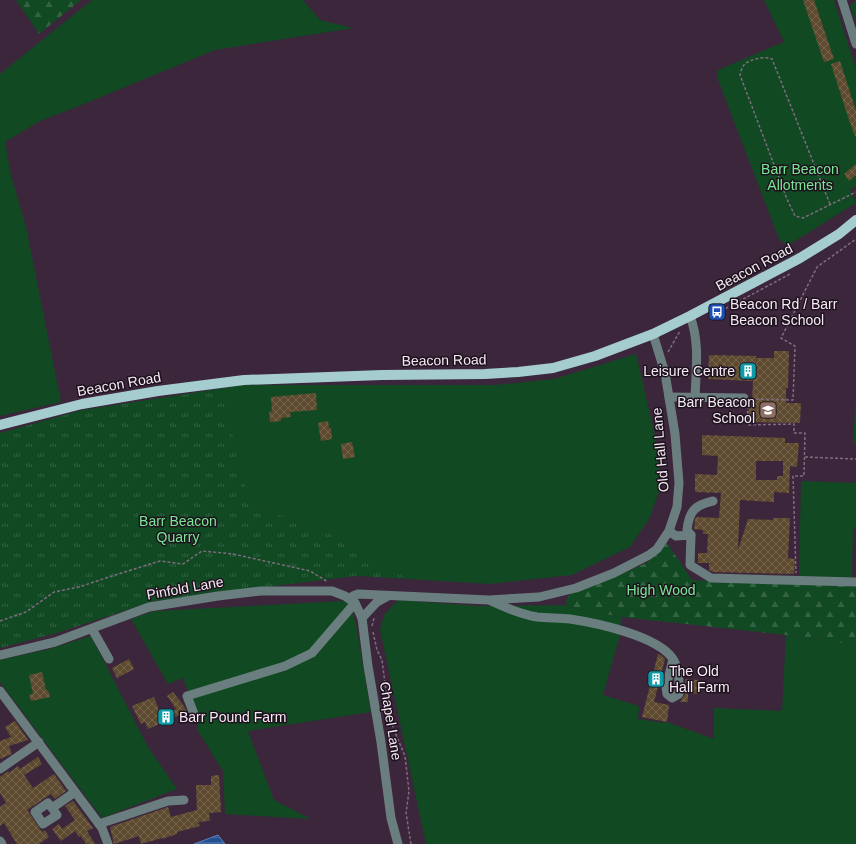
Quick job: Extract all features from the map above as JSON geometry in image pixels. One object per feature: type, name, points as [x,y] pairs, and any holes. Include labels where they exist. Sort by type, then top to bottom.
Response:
[{"type":"main road","name":"Beacon Road","points":[[0,425],[82,404],[158,391],[244,380],[382,375],[485,374],[553,368],[595,356],[692,321],[839,234],[856,220]]},
{"type":"street","points":[[842,0],[856,44]]},
{"type":"street","points":[[692,321],[696,351],[695,397]]},
{"type":"street","name":"Old Hall Lane","points":[[352,601],[353,596],[358,594],[490,600],[539,597],[576,588],[614,573],[649,556],[657,549],[669,531],[677,507],[679,483],[675,434],[669,397],[662,362],[653,334]]},
{"type":"street","points":[[669,397],[746,398]]},
{"type":"street","points":[[714,501],[704,503],[691,512],[687,530],[692,535],[690,565],[711,578],[856,582]]},
{"type":"street","points":[[669,531],[676,536],[692,535]]},
{"type":"street","name":"Pinfold Lane","points":[[0,655],[55,642],[149,607],[210,597],[261,592],[332,591],[352,601]]},
{"type":"street","points":[[362,618],[377,602],[391,595]]},
{"type":"street","points":[[490,600],[514,612],[536,617],[570,619],[624,631],[655,643],[667,652],[673,659]]},
{"type":"street","points":[[194,714],[187,696],[285,666],[312,653],[352,601]]},
{"type":"street","name":"Chapel Lane","points":[[352,601],[362,618],[391,818],[398,844]]},
{"type":"street","points":[[92,629],[109,659]]},
{"type":"street","points":[[0,691],[99,824],[108,844]]},
{"type":"street","points":[[0,770],[39,742]]},
{"type":"street","points":[[52,808],[75,792]]},
{"type":"street","points":[[99,824],[168,801],[184,800]]},
{"type":"path","points":[[830,204],[772,58],[766,57],[746,63],[740,75],[796,216],[803,218],[856,192]]},
{"type":"path","points":[[796,580],[793,476],[804,476],[805,433],[794,433],[794,424],[747,425],[746,398],[793,400],[795,346],[781,338],[817,267],[856,239]]},
{"type":"path","points":[[662,362],[681,330],[692,321]]},
{"type":"path","points":[[805,457],[856,459]]},
{"type":"path","points":[[0,621],[26,612],[54,592],[79,587],[160,561],[182,564],[202,551],[233,554],[310,571],[328,582],[332,591]]},
{"type":"path","points":[[375,614],[372,627],[377,650],[382,660],[389,714],[405,756],[409,791],[406,813],[411,844]]},
{"type":"green space","points":[[16,0],[81,0],[39,34]]},
{"type":"green space","points":[[92,0],[303,0],[320,20],[353,28],[215,50],[40,121],[5,142],[11,175],[26,227],[61,402],[0,416],[0,74]]},
{"type":"green space","name":"Barr Beacon Allotments","points":[[764,0],[834,0],[856,69],[856,185],[850,190],[856,203],[787,246],[779,239],[717,77],[718,70],[784,42]]},
{"type":"green space","points":[[856,0],[856,22],[850,6]]},
{"type":"green space","points":[[636,354],[655,436],[662,484],[649,519],[630,547],[572,575],[489,584],[408,579],[327,532],[256,507],[194,454],[0,433],[83,410],[243,385],[495,385],[554,379]]},
{"type":"green space","name":"Barr Beacon Quarry","points":[[221,389],[249,501],[256,507],[327,532],[408,579],[356,576],[154,601],[57,633],[0,648],[0,433],[83,410]]},
{"type":"green space","points":[[856,392],[856,443],[853,443]]},
{"type":"green space","points":[[801,481],[856,483],[856,528],[854,527],[853,529],[852,580],[799,579]]},
{"type":"green space","name":"High Wood","points":[[667,543],[692,580],[856,586],[856,645],[786,635],[621,617],[570,607],[566,603],[567,598],[572,592],[608,580],[646,563]]},
{"type":"green space","points":[[398,600],[479,606],[567,605],[570,607],[621,617],[620,635],[603,695],[639,706],[638,719],[667,722],[714,739],[714,708],[782,711],[786,635],[856,645],[856,844],[426,844],[380,630],[384,615]]},
{"type":"green space","points":[[344,601],[350,605],[356,624],[371,712],[248,731],[274,800],[311,819],[225,814],[223,771],[198,731],[198,719],[183,678],[168,684],[131,619],[155,611]]},
{"type":"green space","points":[[91,636],[148,747],[177,789],[102,818],[0,682],[0,660],[49,649]]},
{"type":"water","points":[[218,835],[225,844],[194,844]]},
{"type":"building","points":[[803,0],[814,0],[834,59],[824,62]]},
{"type":"building","points":[[840,61],[856,111],[856,136],[848,117],[831,64]]},
{"type":"building","points":[[856,164],[856,175],[849,181],[844,174]]},
{"type":"building","name":"Leisure Centre","points":[[774,351],[789,351],[786,403],[801,403],[800,423],[748,422],[749,402],[752,402],[753,381],[708,379],[709,355],[774,358]]},
{"type":"building","points":[[316,393],[317,410],[290,412],[291,417],[281,418],[281,421],[270,422],[269,412],[272,411],[271,397]]},
{"type":"building","points":[[328,421],[329,428],[331,428],[332,439],[321,441],[318,423]]},
{"type":"building","points":[[702,435],[785,438],[785,443],[799,443],[797,467],[790,466],[789,493],[774,492],[774,502],[740,500],[738,550],[748,519],[773,520],[773,518],[790,518],[788,558],[795,559],[794,574],[713,572],[709,570],[709,563],[698,563],[698,553],[707,553],[708,534],[703,534],[703,530],[694,529],[695,520],[696,517],[719,518],[721,493],[695,492],[695,474],[717,475],[718,456],[702,455]],"holes":[[[756,461],[783,461],[783,476],[777,476],[777,480],[756,480]]]},
{"type":"building","points":[[352,442],[355,457],[343,459],[341,444]]},
{"type":"building","name":"The Old Hall Farm","points":[[658,654],[665,659],[654,702],[669,705],[667,722],[642,717]]},
{"type":"building","points":[[129,659],[134,669],[117,678],[112,668]]},
{"type":"building","points":[[42,672],[46,690],[48,690],[50,697],[31,701],[29,695],[33,694],[29,675]]},
{"type":"building","name":"The Old Hall Farm","points":[[685,679],[699,680],[698,694],[688,693],[688,702],[680,702],[685,694]]},
{"type":"building","points":[[173,692],[187,712],[148,729],[145,722],[141,724],[132,706],[154,697],[161,716],[176,709],[167,696]]},
{"type":"building","points":[[15,721],[28,740],[9,746],[12,754],[0,759],[0,741],[11,737],[5,727]]},
{"type":"building","points":[[38,757],[42,764],[24,775],[33,788],[54,774],[66,791],[55,799],[51,794],[27,810],[42,832],[45,830],[49,837],[39,844],[17,844],[4,823],[0,826],[0,807],[6,803],[0,793],[0,777],[8,771],[9,773],[18,766],[20,769]]},
{"type":"building","points":[[219,775],[221,812],[209,813],[210,821],[198,822],[200,826],[177,832],[177,834],[162,839],[141,844],[139,836],[114,844],[110,827],[168,807],[171,817],[197,810],[196,785],[211,785],[211,776]]},
{"type":"building","points":[[73,801],[93,828],[87,831],[95,844],[86,844],[81,836],[79,837],[75,831],[61,841],[52,829],[59,824],[62,829],[75,820],[65,806]]},
{"type":"place","name":"Beacon Rd / Barr Beacon School","points":[[717,312]]},
{"type":"place","name":"Leisure Centre","points":[[748,371]]},
{"type":"place","name":"Barr Beacon School","points":[[768,410]]},
{"type":"place","name":"The Old Hall Farm","points":[[656,679]]},
{"type":"place","name":"Barr Pound Farm","points":[[166,717]]}]
